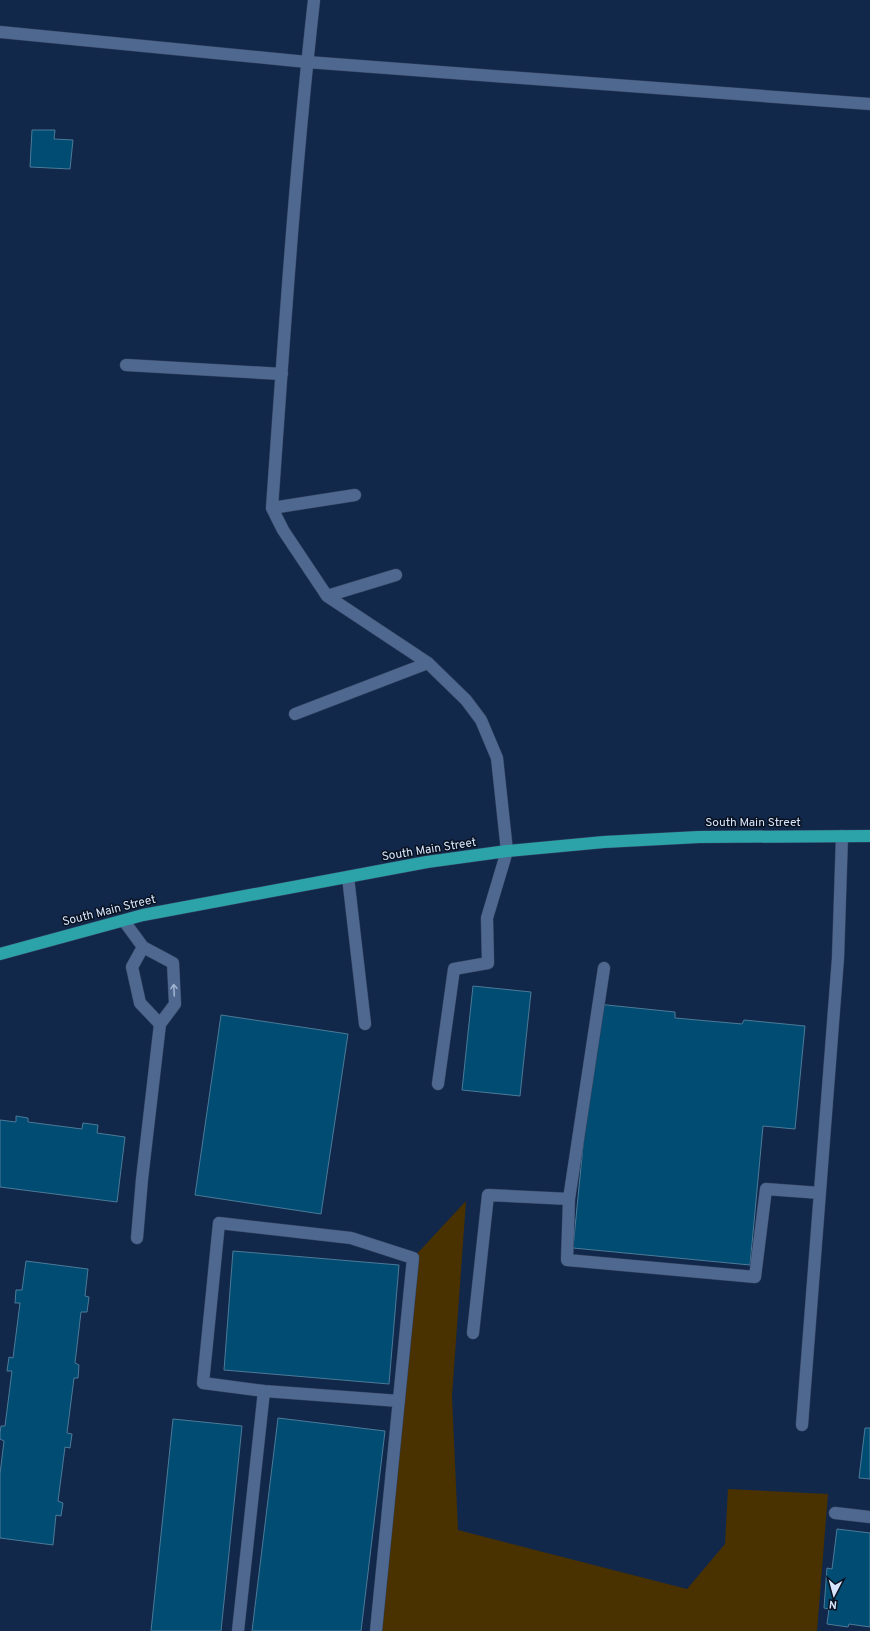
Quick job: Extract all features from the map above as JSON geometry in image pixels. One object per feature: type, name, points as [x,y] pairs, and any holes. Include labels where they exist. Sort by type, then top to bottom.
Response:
[{"type":"highway","name":"South Main Street","points":[[0,954],[143,915],[427,862],[508,851],[604,842],[699,837],[870,836]]},
{"type":"lane","points":[[314,0],[307,62],[272,508],[283,530],[327,596],[428,663],[466,700],[481,720],[497,758],[508,851],[487,918],[488,963],[454,969],[438,1084]]},
{"type":"lane","points":[[0,32],[307,62],[870,104]]},
{"type":"lane","points":[[126,365],[282,374]]},
{"type":"lane","points":[[272,508],[356,495]]},
{"type":"lane","points":[[327,596],[396,575]]},
{"type":"lane","points":[[295,714],[428,663]]},
{"type":"lane","points":[[802,1425],[838,958],[842,836]]},
{"type":"lane","points":[[348,877],[365,1024]]},
{"type":"lane","points":[[124,921],[143,947],[172,963],[175,1004],[160,1024],[142,1179],[137,1238]]},
{"type":"lane","points":[[143,947],[132,967],[140,1004],[160,1024]]},
{"type":"lane","points":[[604,968],[569,1199],[567,1260],[755,1277],[766,1189],[820,1193]]},
{"type":"lane","points":[[473,1333],[488,1195],[569,1199]]},
{"type":"lane","points":[[376,1631],[399,1400],[412,1258],[351,1238],[219,1223],[203,1383],[264,1391],[399,1400]]},
{"type":"lane","points":[[238,1631],[264,1391]]},
{"type":"lane","points":[[835,1513],[870,1517]]},
{"type":"shaded area","points":[[466,1201],[452,1396],[458,1530],[687,1589],[725,1544],[728,1489],[828,1494],[817,1631],[376,1631],[413,1258]]},
{"type":"building","points":[[32,130],[55,130],[54,139],[73,140],[70,169],[30,167]]},
{"type":"building","points":[[473,986],[531,992],[520,1096],[462,1090]]},
{"type":"building","points":[[597,1004],[675,1012],[675,1018],[742,1024],[744,1020],[805,1026],[795,1129],[763,1126],[750,1265],[573,1248]]},
{"type":"building","points":[[221,1015],[348,1034],[321,1214],[195,1195]]},
{"type":"building","points":[[16,1116],[28,1118],[28,1122],[82,1129],[83,1123],[98,1125],[97,1133],[125,1137],[117,1202],[0,1187],[0,1120],[16,1122]]},
{"type":"building","points":[[233,1251],[399,1265],[389,1384],[224,1370]]},
{"type":"building","points":[[26,1261],[88,1269],[85,1296],[89,1297],[87,1312],[81,1312],[75,1363],[79,1365],[78,1378],[74,1378],[67,1433],[72,1434],[70,1448],[65,1447],[58,1501],[63,1503],[61,1516],[56,1515],[53,1545],[0,1538],[0,1474],[4,1441],[0,1439],[0,1433],[1,1426],[5,1426],[12,1371],[7,1371],[9,1357],[13,1358],[20,1303],[15,1303],[16,1290],[22,1290]]},
{"type":"building","points":[[278,1418],[385,1431],[361,1631],[252,1631]]},
{"type":"building","points":[[173,1419],[242,1426],[221,1631],[151,1631]]},
{"type":"building","points":[[865,1428],[870,1428],[870,1479],[859,1478]]},
{"type":"building","points":[[837,1529],[870,1533],[870,1627],[849,1624],[848,1627],[827,1624],[829,1609],[824,1608],[827,1568],[832,1569]]}]
